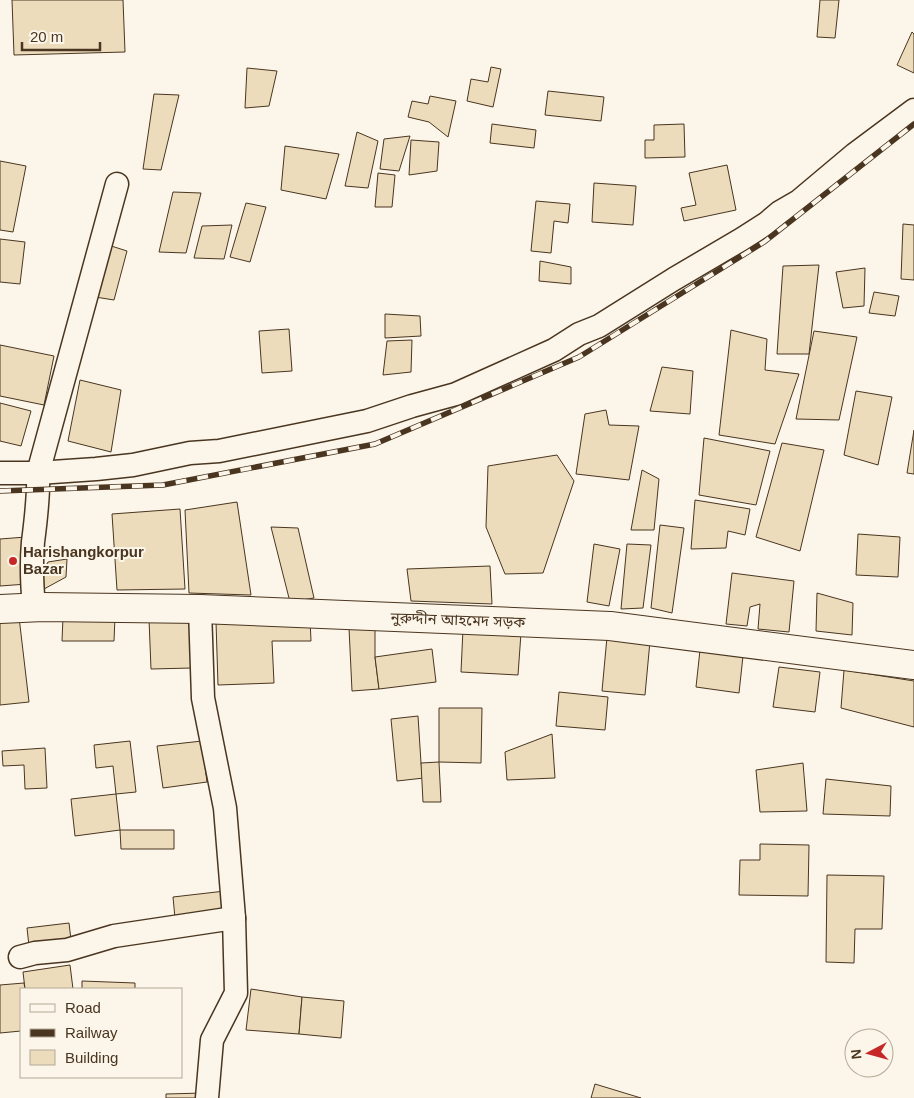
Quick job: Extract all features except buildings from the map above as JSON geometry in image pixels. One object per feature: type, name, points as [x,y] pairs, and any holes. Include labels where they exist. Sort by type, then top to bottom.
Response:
[{"type":"main road","name":"নুরুদ্দীন আহমেদ সড়ক","points":[[0,609],[34,607],[200,609],[610,626],[914,665]]},
{"type":"street","points":[[0,473],[38,473],[132,465],[190,453],[219,451],[367,421],[456,394],[554,350],[579,334],[599,326],[742,239],[799,201],[855,154],[914,110]]},
{"type":"street","points":[[34,607],[32,587],[33,543],[37,512],[38,473],[117,184]]},
{"type":"street","points":[[200,609],[203,698],[225,808],[234,918],[236,993],[212,1040],[207,1098]]},
{"type":"street","points":[[20,956],[68,950],[114,936],[234,918]]},
{"type":"railway","points":[[0,491],[163,485],[375,444],[579,357],[764,242],[914,124]]},
{"type":"place","name":"Harishangkorpur Bazar","points":[[13,561]]}]
